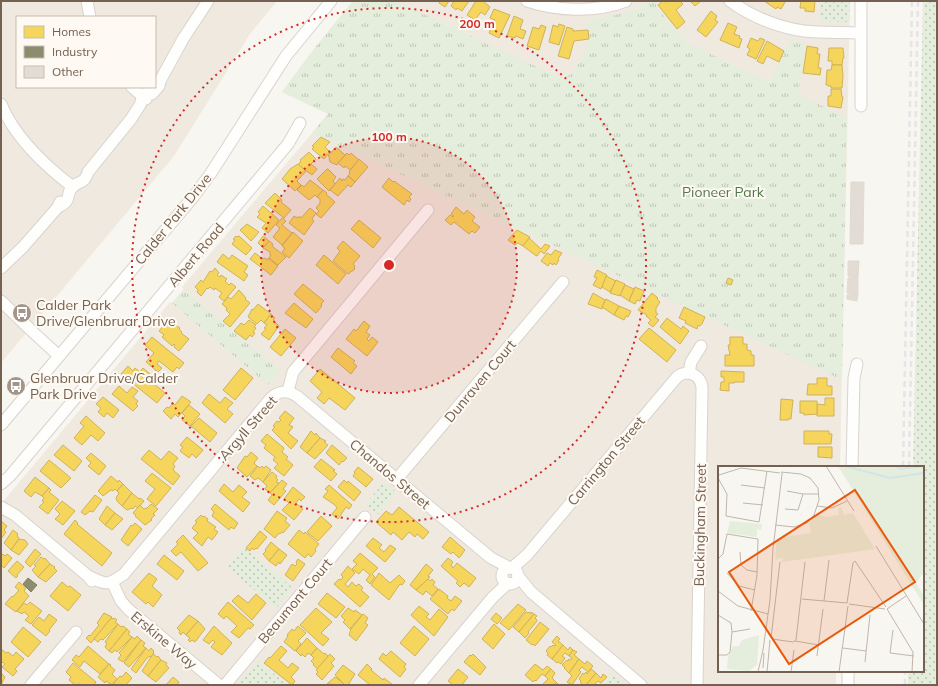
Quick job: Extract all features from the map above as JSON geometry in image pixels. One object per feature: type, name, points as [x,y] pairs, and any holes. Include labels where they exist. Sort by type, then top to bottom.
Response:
[{"type":"street","points":[[87,1],[90,16]]},
{"type":"street","points":[[145,97],[155,93],[160,86],[156,84],[208,1]]},
{"type":"street","name":"Calder Park Drive","points":[[1,425],[198,190],[211,173],[282,62],[331,1]]},
{"type":"street","points":[[526,1],[555,8],[574,10],[596,8],[626,1]]},
{"type":"street","points":[[730,1],[754,16],[783,27],[805,31],[860,33]]},
{"type":"street","points":[[861,1],[861,106]]},
{"type":"street","points":[[133,88],[145,97]]},
{"type":"street","points":[[70,185],[84,181],[88,172],[131,119],[139,115],[144,107],[145,97]]},
{"type":"street","points":[[1,104],[14,128],[30,148],[70,185],[68,200],[58,207],[23,247],[1,268]]},
{"type":"street","name":"Albert Road","points":[[1,484],[10,476],[288,144],[300,123]]},
{"type":"street","name":"Argyll Street","points":[[112,585],[124,574],[271,398],[280,392],[288,391],[293,372],[428,210]]},
{"type":"street","name":"Dunraven Court","points":[[396,480],[562,282]]},
{"type":"street","points":[[1,301],[34,334],[59,356]]},
{"type":"street","points":[[689,373],[691,362],[701,346]]},
{"type":"street","points":[[852,466],[854,378],[857,364]]},
{"type":"street","name":"Carrington Street","points":[[419,685],[677,377],[683,373],[689,373]]},
{"type":"street","name":"Buckingham Street","points":[[689,373],[700,379],[702,388],[697,685]]},
{"type":"street","name":"Chandos Street","points":[[288,391],[298,397],[491,558],[510,576]]},
{"type":"street","name":"Albert Road","points":[[1,492],[10,476]]},
{"type":"street","points":[[1,500],[15,515],[88,576],[112,585]]},
{"type":"street","points":[[1,507],[15,515]]},
{"type":"street","name":"Beaumont Court","points":[[225,685],[365,517]]},
{"type":"street","points":[[510,576],[642,685]]},
{"type":"street","name":"Erskine Way","points":[[112,585],[112,593],[117,604],[128,609],[219,685]]},
{"type":"street","points":[[31,685],[76,632]]},
{"type":"street","points":[[848,672],[848,685]]},
{"type":"shaded area","points":[[1,1],[277,1],[250,34],[174,156],[1,363]]},
{"type":"shaded area","points":[[353,1],[850,1],[840,466],[718,466],[718,672],[836,672],[836,685],[1,685],[1,504],[170,302],[172,303],[184,289],[182,287],[328,114],[282,92],[313,50]]},
{"type":"green space","name":"Pioneer Park","points":[[353,1],[396,1],[563,79],[574,72],[589,42],[587,19],[620,14],[651,1],[655,1],[659,11],[691,45],[770,82],[790,40],[806,42],[798,95],[847,117],[842,380],[312,133],[328,114],[282,92],[313,50]]},
{"type":"green space","points":[[821,1],[850,1],[849,22],[819,21]]},
{"type":"green space","points":[[923,1],[937,1],[937,685],[908,685],[908,672],[924,672],[924,466],[913,466]]},
{"type":"green space","points":[[184,289],[281,371],[268,385],[172,303]]},
{"type":"green space","points":[[384,482],[396,492],[378,514],[375,514],[372,508],[364,506]]},
{"type":"green space","points":[[244,547],[293,588],[276,608],[227,567]]},
{"type":"green space","points":[[258,661],[288,685],[237,685]]},
{"type":"green space","points":[[612,674],[624,684],[603,685]]},
{"type":"building: Homes","points":[[440,1],[449,1],[445,7],[439,3]]},
{"type":"building: Homes","points":[[454,1],[469,1],[462,11],[457,8],[456,10],[451,6]]},
{"type":"building: Homes","points":[[476,1],[483,1],[490,7],[485,15],[481,12],[475,20],[467,15]]},
{"type":"building: Homes","points":[[663,1],[680,1],[683,4],[676,10],[685,22],[677,29],[658,5]]},
{"type":"building: Homes","points":[[690,1],[701,1],[695,6]]},
{"type":"building: Homes","points":[[764,1],[785,2],[781,9],[777,7],[776,9]]},
{"type":"building: Homes","points":[[801,1],[815,1],[814,12],[805,11],[805,8],[800,8]]},
{"type":"building: Homes","points":[[494,9],[510,15],[499,38],[489,33],[495,20],[490,18]]},
{"type":"building: Homes","points":[[711,11],[717,16],[715,20],[718,22],[706,37],[697,30]]},
{"type":"building: Homes","points":[[514,16],[523,20],[520,29],[526,31],[523,39],[516,36],[515,38],[507,36]]},
{"type":"building: Homes","points":[[728,23],[737,27],[734,34],[740,36],[739,38],[742,39],[739,48],[720,40]]},
{"type":"building: Homes","points":[[559,24],[565,26],[559,45],[549,42],[553,25],[558,27]]},
{"type":"building: Homes","points":[[541,25],[546,27],[539,50],[527,46],[533,27],[539,29]]},
{"type":"building: Homes","points":[[567,27],[573,29],[573,31],[588,30],[589,39],[574,41],[569,59],[558,56]]},
{"type":"building: Homes","points":[[751,38],[758,41],[760,38],[765,40],[756,59],[747,55],[750,49],[747,47]]},
{"type":"building: Homes","points":[[767,41],[784,51],[779,62],[767,56],[763,64],[757,61]]},
{"type":"building: Homes","points":[[807,46],[818,48],[817,54],[820,54],[818,68],[821,68],[820,75],[803,73]]},
{"type":"building: Homes","points":[[829,48],[843,48],[844,58],[842,65],[832,65],[832,61],[828,61]]},
{"type":"building: Homes","points":[[832,65],[842,65],[842,88],[831,88],[831,86],[826,85],[827,70],[831,70]]},
{"type":"building: Homes","points":[[831,89],[841,89],[843,97],[841,108],[828,106],[828,96],[831,96]]},
{"type":"building: Homes","points":[[321,137],[330,142],[325,147],[330,152],[324,159],[312,149],[314,147],[312,146]]},
{"type":"building: Homes","points":[[336,147],[345,155],[337,165],[330,162],[330,158],[328,156]]},
{"type":"building: Homes","points":[[309,152],[316,159],[311,164],[317,169],[312,175],[298,165],[301,161],[300,160]]},
{"type":"building: Homes","points":[[347,153],[349,155],[351,153],[359,160],[350,170],[345,166],[344,168],[338,163]]},
{"type":"building: Homes","points":[[359,159],[368,167],[355,182],[348,176],[350,173],[349,172]]},
{"type":"building: Homes","points":[[298,164],[306,171],[297,181],[301,185],[295,191],[282,179],[290,169]]},
{"type":"building: Homes","points":[[327,169],[336,177],[333,181],[335,184],[329,191],[317,179]]},
{"type":"building: Homes","points":[[348,176],[355,182],[351,187],[348,185],[338,196],[330,190],[340,178],[342,181]]},
{"type":"building: Homes","points":[[389,178],[412,194],[409,197],[411,199],[409,202],[407,200],[404,205],[382,187]]},
{"type":"building: Homes","points":[[310,180],[323,190],[317,197],[315,195],[309,200],[297,190],[302,185],[304,187]]},
{"type":"building: Homes","points":[[323,190],[335,202],[321,218],[316,214],[319,211],[316,208],[320,203],[320,199],[317,197]]},
{"type":"building: Homes","points":[[275,193],[282,200],[281,202],[291,210],[284,218],[265,203]]},
{"type":"building: Homes","points":[[263,206],[279,220],[268,233],[262,228],[266,223],[257,217],[260,214],[258,212]]},
{"type":"building: Homes","points":[[456,207],[464,214],[467,210],[475,217],[472,221],[480,227],[475,233],[472,231],[469,234],[454,222],[451,225],[445,220],[450,215],[453,217],[454,216],[451,214]]},
{"type":"building: Homes","points":[[310,208],[316,213],[312,219],[314,221],[304,235],[289,223],[294,216],[301,218]]},
{"type":"building: Homes","points":[[282,218],[286,221],[282,225],[292,233],[282,245],[273,237],[280,228],[276,225]]},
{"type":"building: Homes","points":[[359,220],[381,238],[373,248],[351,229]]},
{"type":"building: Homes","points":[[247,224],[259,232],[251,241],[240,230]]},
{"type":"building: Homes","points":[[517,230],[530,237],[523,246],[518,243],[515,245],[508,240]]},
{"type":"building: Homes","points":[[293,232],[303,241],[289,258],[282,252],[285,248],[282,246]]},
{"type":"building: Homes","points":[[236,236],[239,236],[252,248],[246,255],[232,244],[235,240],[233,239]]},
{"type":"building: Homes","points":[[263,236],[269,241],[263,248],[258,243]]},
{"type":"building: Homes","points":[[529,238],[541,249],[545,244],[550,246],[544,254],[541,251],[537,256],[523,246]]},
{"type":"building: Homes","points":[[269,241],[273,244],[272,246],[286,257],[278,265],[269,258],[271,255],[270,252],[263,248]]},
{"type":"building: Homes","points":[[343,241],[360,256],[353,264],[355,269],[348,274],[333,261],[340,251],[337,248]]},
{"type":"building: Homes","points":[[555,250],[562,253],[556,265],[554,263],[553,265],[550,263],[548,266],[541,261],[547,253],[551,255]]},
{"type":"building: Homes","points":[[255,253],[263,259],[265,258],[267,260],[268,258],[278,266],[271,275],[250,259]]},
{"type":"building: Homes","points":[[223,254],[229,259],[232,255],[248,266],[244,272],[248,275],[244,281],[217,262]]},
{"type":"building: Homes","points":[[324,255],[346,274],[338,284],[316,265]]},
{"type":"building: Homes","points":[[215,268],[219,273],[217,275],[220,277],[221,275],[227,279],[225,281],[229,285],[231,283],[236,287],[224,301],[219,297],[222,293],[215,288],[214,290],[210,287],[208,289],[207,288],[201,296],[195,287],[201,280],[203,282],[210,271],[212,272]]},
{"type":"building: Homes","points":[[597,270],[607,275],[601,289],[593,285],[597,278],[594,277]]},
{"type":"building: Homes","points":[[606,276],[616,281],[610,292],[602,287]]},
{"type":"building: Homes","points":[[728,278],[733,280],[731,285],[726,283]]},
{"type":"building: Homes","points":[[616,280],[625,284],[620,296],[610,293]]},
{"type":"building: Homes","points":[[303,284],[324,301],[316,313],[294,294]]},
{"type":"building: Homes","points":[[625,285],[634,289],[629,301],[620,295]]},
{"type":"building: Homes","points":[[635,287],[644,291],[640,301],[637,300],[635,304],[629,301]]},
{"type":"building: Homes","points":[[239,290],[246,298],[245,299],[250,303],[230,327],[223,321],[230,314],[226,310],[227,308],[222,304],[228,297],[231,299]]},
{"type":"building: Homes","points":[[593,293],[605,300],[602,309],[588,304]]},
{"type":"building: Homes","points":[[652,293],[660,302],[656,308],[656,313],[658,314],[655,317],[659,320],[653,327],[648,323],[651,320],[646,316],[647,315],[638,310]]},
{"type":"building: Homes","points":[[606,299],[619,306],[614,315],[602,307]]},
{"type":"building: Homes","points":[[294,303],[313,319],[306,328],[285,313]]},
{"type":"building: Homes","points":[[258,304],[271,314],[264,323],[261,320],[257,324],[248,317],[252,309],[253,310]]},
{"type":"building: Homes","points":[[619,306],[631,311],[628,317],[626,316],[624,320],[614,315]]},
{"type":"building: Homes","points":[[684,307],[705,317],[702,324],[700,326],[698,325],[697,329],[679,318]]},
{"type":"building: Homes","points":[[271,314],[275,318],[273,320],[279,326],[269,340],[261,334],[266,329],[264,328],[267,325],[264,323]]},
{"type":"building: Homes","points":[[667,318],[681,329],[683,326],[689,331],[680,344],[660,327]]},
{"type":"building: Homes","points":[[168,320],[180,328],[181,333],[189,339],[179,351],[174,347],[174,344],[172,346],[162,337],[164,335],[159,331]]},
{"type":"building: Homes","points":[[249,320],[256,325],[254,327],[256,328],[252,337],[250,335],[246,340],[234,331],[241,323],[244,325]]},
{"type":"building: Homes","points":[[364,321],[370,326],[366,332],[370,335],[367,339],[369,341],[372,337],[378,342],[367,356],[346,339],[354,329],[356,331]]},
{"type":"building: Homes","points":[[649,328],[676,350],[667,362],[639,339]]},
{"type":"building: Homes","points":[[285,329],[296,338],[281,356],[270,347]]},
{"type":"building: Homes","points":[[152,337],[184,363],[179,369],[177,367],[173,372],[159,361],[157,364],[162,368],[158,372],[146,362],[154,353],[145,345]]},
{"type":"building: Homes","points":[[730,337],[743,337],[743,344],[747,344],[747,350],[751,351],[751,355],[754,355],[754,366],[725,366],[725,355],[730,355],[728,345],[730,345]]},
{"type":"building: Homes","points":[[338,348],[355,361],[353,363],[357,366],[351,374],[331,357]]},
{"type":"building: Homes","points":[[128,366],[133,371],[135,368],[140,372],[143,368],[150,374],[147,378],[165,393],[157,403],[121,374]]},
{"type":"building: Homes","points":[[241,368],[253,378],[235,400],[223,390]]},
{"type":"building: Homes","points":[[320,369],[355,398],[345,410],[329,398],[324,404],[317,398],[322,392],[310,381]]},
{"type":"building: Homes","points":[[721,371],[744,372],[744,382],[729,383],[729,391],[720,390],[721,382],[724,382],[724,377],[721,377]]},
{"type":"building: Homes","points":[[817,378],[827,378],[827,386],[832,386],[832,395],[807,395],[808,384],[817,384]]},
{"type":"building: Homes","points":[[119,386],[127,393],[132,387],[138,391],[133,397],[138,401],[136,404],[138,406],[133,411],[112,394]]},
{"type":"building: Homes","points":[[209,394],[220,403],[225,397],[233,403],[227,409],[233,414],[225,423],[202,403]]},
{"type":"building: Homes","points":[[182,396],[191,402],[178,417],[175,414],[171,419],[163,411],[167,407],[169,408],[173,403],[175,405]]},
{"type":"building: Homes","points":[[103,397],[119,410],[113,418],[107,413],[104,417],[98,412],[101,408],[96,404]]},
{"type":"building: Homes","points":[[825,398],[834,398],[834,416],[817,416],[817,404],[825,405]]},
{"type":"building: Homes","points":[[781,399],[793,400],[791,419],[780,420]]},
{"type":"building: Homes","points":[[800,401],[817,401],[817,414],[804,415],[804,413],[800,413]]},
{"type":"building: Homes","points":[[189,405],[200,414],[190,426],[182,420],[185,416],[182,413]]},
{"type":"building: Homes","points":[[285,411],[294,418],[289,425],[293,427],[288,433],[298,441],[291,449],[272,430],[277,421],[279,422],[281,420],[279,418]]},
{"type":"building: Homes","points":[[86,416],[105,433],[98,441],[91,435],[82,445],[74,438],[84,426],[80,423]]},
{"type":"building: Homes","points":[[199,418],[217,433],[210,442],[191,426]]},
{"type":"building: Homes","points":[[311,431],[315,435],[316,433],[320,438],[307,453],[300,447]]},
{"type":"building: Homes","points":[[804,431],[829,431],[829,434],[832,434],[831,444],[804,444]]},
{"type":"building: Homes","points":[[267,434],[284,448],[282,452],[288,457],[286,459],[293,465],[284,476],[274,468],[278,464],[273,460],[275,457],[264,448],[266,445],[261,441]]},
{"type":"building: Homes","points":[[187,437],[203,450],[196,458],[192,454],[189,458],[180,451],[183,447],[180,445]]},
{"type":"building: Homes","points":[[320,438],[326,441],[324,442],[328,445],[315,459],[307,453]]},
{"type":"building: Homes","points":[[63,445],[82,461],[74,471],[54,455]]},
{"type":"building: Homes","points":[[332,445],[347,458],[339,465],[326,453]]},
{"type":"building: Homes","points":[[818,447],[832,447],[832,458],[818,457]]},
{"type":"building: Homes","points":[[149,450],[161,460],[169,451],[178,458],[173,464],[175,466],[173,470],[180,476],[173,485],[141,459]]},
{"type":"building: Homes","points":[[251,452],[258,458],[254,463],[257,466],[247,477],[237,468],[245,456],[247,457]]},
{"type":"building: Homes","points":[[91,453],[106,466],[99,475],[88,466],[91,463],[86,458]]},
{"type":"building: Homes","points":[[321,459],[335,470],[333,471],[337,474],[331,481],[314,467]]},
{"type":"building: Homes","points":[[49,460],[71,478],[61,488],[40,471]]},
{"type":"building: Homes","points":[[258,466],[260,468],[262,466],[264,468],[266,466],[271,470],[263,482],[258,478],[255,480],[250,476]]},
{"type":"building: Homes","points":[[358,467],[373,479],[366,487],[353,476]]},
{"type":"building: Homes","points":[[272,472],[277,476],[276,478],[278,480],[276,482],[279,483],[270,493],[265,489],[267,486],[263,482]]},
{"type":"building: Homes","points":[[152,473],[171,488],[156,506],[147,499],[155,489],[145,481]]},
{"type":"building: Homes","points":[[111,476],[123,484],[117,491],[115,489],[113,491],[111,490],[103,496],[98,491]]},
{"type":"building: Homes","points":[[35,477],[49,488],[42,496],[35,492],[31,497],[24,491]]},
{"type":"building: Homes","points":[[282,480],[287,484],[283,489],[286,491],[274,505],[268,500],[272,495],[270,493]]},
{"type":"building: Homes","points":[[344,480],[347,483],[348,481],[361,492],[354,501],[338,487]]},
{"type":"building: Homes","points":[[123,484],[132,493],[122,506],[116,498],[119,493],[117,491]]},
{"type":"building: Homes","points":[[224,484],[233,492],[239,485],[247,492],[242,497],[250,503],[243,512],[219,491]]},
{"type":"building: Homes","points":[[329,485],[352,505],[349,509],[346,507],[338,519],[332,514],[337,508],[335,505],[323,497],[328,491],[325,489]]},
{"type":"building: Homes","points":[[293,487],[305,497],[301,501],[299,499],[296,503],[303,509],[294,520],[282,510],[289,503],[284,499]]},
{"type":"building: Homes","points":[[49,488],[51,490],[49,492],[59,500],[48,514],[39,507],[44,502],[42,501],[44,498],[42,496]]},
{"type":"building: Homes","points":[[132,493],[144,501],[138,508],[135,506],[133,509],[127,510],[122,506]]},
{"type":"building: Homes","points":[[95,495],[102,500],[93,512],[90,511],[85,515],[81,512]]},
{"type":"building: Homes","points":[[62,501],[75,511],[63,525],[55,519],[60,514],[55,509]]},
{"type":"building: Homes","points":[[151,504],[158,509],[153,514],[155,515],[151,519],[152,520],[145,525],[133,513],[140,505],[144,509]]},
{"type":"building: Homes","points":[[215,504],[238,523],[234,529],[231,527],[229,530],[212,516],[214,512],[211,509]]},
{"type":"building: Homes","points":[[107,506],[115,513],[105,525],[99,519]]},
{"type":"building: Homes","points":[[399,507],[429,532],[423,539],[417,534],[415,537],[409,532],[402,540],[393,532],[391,535],[376,522],[386,511],[392,515]]},
{"type":"building: Homes","points":[[277,511],[287,518],[285,521],[290,525],[283,533],[279,533],[275,538],[264,529]]},
{"type":"building: Homes","points":[[115,513],[123,519],[112,530],[105,525]]},
{"type":"building: Homes","points":[[201,515],[208,519],[207,521],[216,527],[214,529],[218,532],[212,540],[208,537],[202,546],[193,538],[198,533],[192,528],[197,522],[195,521]]},
{"type":"building: Homes","points":[[321,516],[332,526],[318,541],[307,532]]},
{"type":"building: Homes","points":[[75,520],[78,523],[77,524],[112,553],[102,566],[64,534]]},
{"type":"building: Homes","points":[[1,521],[7,526],[4,530],[6,532],[1,539]]},
{"type":"building: Homes","points":[[135,523],[142,529],[128,546],[121,540],[131,525],[132,526]]},
{"type":"building: Homes","points":[[13,530],[18,534],[19,539],[11,550],[4,543]]},
{"type":"building: Homes","points":[[299,530],[304,534],[305,532],[319,544],[311,557],[308,554],[305,558],[288,544]]},
{"type":"building: Homes","points":[[260,531],[267,537],[257,549],[256,548],[254,550],[252,548],[250,551],[246,548]]},
{"type":"building: Homes","points":[[183,535],[208,563],[198,571],[181,552],[176,556],[171,551],[178,544],[176,542]]},
{"type":"building: Homes","points":[[450,537],[465,550],[459,558],[453,552],[451,554],[442,547]]},
{"type":"building: Homes","points":[[373,538],[382,545],[379,548],[384,552],[390,545],[396,549],[385,562],[366,546]]},
{"type":"building: Homes","points":[[19,539],[25,540],[28,544],[19,555],[11,550]]},
{"type":"building: Homes","points":[[271,542],[279,549],[269,561],[263,554]]},
{"type":"building: Homes","points":[[35,549],[41,554],[30,567],[25,562]]},
{"type":"building: Homes","points":[[279,549],[287,555],[280,564],[279,562],[276,566],[269,561]]},
{"type":"building: Homes","points":[[360,553],[378,568],[372,574],[375,577],[370,584],[366,580],[370,575],[363,569],[359,574],[352,569],[357,564],[353,561]]},
{"type":"building: Homes","points":[[3,554],[5,556],[7,554],[12,558],[4,568],[1,565],[1,556]]},
{"type":"building: Homes","points":[[164,555],[184,571],[177,580],[157,564]]},
{"type":"building: Homes","points":[[41,557],[44,559],[45,558],[50,564],[38,577],[32,570],[36,566],[34,565]]},
{"type":"building: Homes","points":[[448,558],[453,562],[451,565],[453,568],[457,563],[476,578],[469,587],[464,583],[460,587],[456,583],[458,581],[441,566]]},
{"type":"building: Homes","points":[[298,559],[305,564],[293,581],[285,575],[292,564],[295,566],[297,564],[296,562]]},
{"type":"building: Homes","points":[[17,561],[24,567],[16,578],[8,571]]},
{"type":"building: Homes","points":[[50,564],[55,567],[54,568],[57,571],[46,582],[38,577]]},
{"type":"building: Homes","points":[[426,564],[433,570],[428,576],[430,577],[416,590],[410,585]]},
{"type":"building: Homes","points":[[348,566],[355,573],[345,584],[348,587],[352,582],[356,586],[359,584],[363,588],[361,590],[369,597],[360,607],[334,584],[339,579],[341,580],[343,577],[341,575]]},
{"type":"building: Homes","points":[[149,573],[157,579],[152,586],[162,595],[153,607],[148,602],[146,604],[132,592]]},
{"type":"building: Homes","points":[[379,573],[390,583],[399,575],[405,581],[402,585],[400,584],[389,600],[371,585]]},
{"type":"building: Homes","points":[[428,579],[430,581],[432,579],[435,582],[433,585],[438,589],[432,596],[426,591],[423,595],[416,590]]},
{"type":"building: Homes","points":[[19,582],[26,588],[24,591],[29,596],[16,612],[5,604],[19,590],[15,587]]},
{"type":"building: Homes","points":[[62,582],[68,587],[70,586],[81,595],[68,611],[50,596]]},
{"type":"building: Homes","points":[[439,589],[448,596],[447,598],[451,601],[455,596],[462,601],[454,611],[452,609],[448,614],[430,599]]},
{"type":"building: Homes","points":[[327,593],[345,607],[336,618],[318,604]]},
{"type":"building: Homes","points":[[256,594],[266,603],[252,620],[232,601],[238,595],[248,603]]},
{"type":"building: Homes","points":[[30,602],[42,611],[31,624],[25,620],[29,616],[24,612],[22,614],[17,611],[24,603],[27,605]]},
{"type":"building: Homes","points":[[228,602],[254,625],[250,629],[248,628],[239,638],[231,632],[237,626],[226,616],[224,619],[218,614]]},
{"type":"building: Homes","points":[[518,604],[526,610],[509,630],[500,623]]},
{"type":"building: Homes","points":[[419,606],[429,614],[426,617],[430,620],[439,609],[448,617],[434,636],[411,615]]},
{"type":"building: Homes","points":[[316,608],[332,622],[321,633],[329,639],[323,646],[300,625]]},
{"type":"building: Homes","points":[[348,608],[354,612],[355,610],[362,615],[350,629],[343,622],[345,620],[341,616]]},
{"type":"building: Homes","points":[[526,612],[531,614],[531,612],[534,614],[519,632],[513,627]]},
{"type":"building: Homes","points":[[104,613],[112,617],[91,643],[86,638],[89,635],[90,636],[99,625],[97,623]]},
{"type":"building: Homes","points":[[496,613],[502,618],[497,624],[491,619]]},
{"type":"building: Homes","points":[[49,614],[57,620],[46,636],[32,625],[39,617],[44,621]]},
{"type":"building: Homes","points":[[363,614],[368,618],[365,623],[368,625],[356,641],[349,635],[351,629]]},
{"type":"building: Homes","points":[[534,614],[537,616],[535,618],[537,621],[525,638],[519,632]]},
{"type":"building: Homes","points":[[189,615],[198,621],[186,635],[183,632],[181,635],[177,628]]},
{"type":"building: Homes","points":[[111,618],[117,620],[115,622],[118,624],[103,640],[101,639],[98,642],[94,639]]},
{"type":"building: Homes","points":[[198,621],[205,629],[195,642],[192,640],[190,642],[188,640],[190,638],[186,635]]},
{"type":"building: Homes","points":[[540,622],[549,629],[535,646],[526,640]]},
{"type":"building: Homes","points":[[118,624],[127,629],[109,651],[105,647],[107,643],[105,642]]},
{"type":"building: Homes","points":[[494,624],[505,634],[493,649],[482,639]]},
{"type":"building: Homes","points":[[214,626],[232,643],[222,655],[211,647],[215,642],[213,640],[209,644],[203,640]]},
{"type":"building: Homes","points":[[298,626],[306,633],[298,641],[301,644],[295,651],[284,642],[292,629],[294,631]]},
{"type":"building: Homes","points":[[414,626],[429,639],[415,656],[400,643]]},
{"type":"building: Homes","points":[[23,627],[41,642],[28,657],[11,642]]},
{"type":"building: Homes","points":[[127,629],[130,632],[128,634],[132,637],[117,652],[115,650],[112,653],[109,651]]},
{"type":"building: Homes","points":[[137,636],[141,640],[123,662],[118,659],[121,655],[119,653],[132,637],[135,639]]},
{"type":"building: Homes","points":[[557,636],[560,639],[558,641],[563,645],[552,659],[547,655],[548,653],[546,651],[550,646],[556,645],[552,642]]},
{"type":"building: Homes","points":[[307,638],[317,648],[311,655],[308,653],[305,657],[302,654],[301,656],[296,651]]},
{"type":"building: Homes","points":[[141,640],[145,643],[143,646],[146,648],[129,667],[124,663]]},
{"type":"building: Homes","points":[[563,645],[568,650],[570,647],[573,650],[569,656],[565,653],[562,656],[565,658],[561,664],[552,659]]},
{"type":"building: Homes","points":[[88,646],[109,664],[100,674],[84,661],[80,667],[72,660],[76,655],[79,657]]},
{"type":"building: Homes","points":[[281,646],[287,651],[279,660],[288,668],[292,663],[299,668],[291,677],[295,681],[292,685],[264,663]]},
{"type":"building: Homes","points":[[146,648],[149,651],[151,648],[154,653],[151,657],[150,656],[147,658],[136,673],[131,669]]},
{"type":"building: Homes","points":[[317,648],[328,656],[318,669],[311,661],[314,658],[311,655]]},
{"type":"building: Homes","points":[[1,649],[13,656],[16,652],[24,659],[15,669],[17,671],[13,676],[2,667],[5,664],[3,662],[1,664]]},
{"type":"building: Homes","points":[[573,650],[577,652],[574,655],[579,659],[569,673],[562,665],[567,660],[571,660],[572,658],[569,656]]},
{"type":"building: Homes","points":[[391,651],[406,664],[404,667],[406,669],[400,677],[379,659],[383,653],[386,656]]},
{"type":"building: Homes","points":[[153,654],[157,657],[158,656],[161,660],[148,676],[142,671]]},
{"type":"building: Homes","points":[[330,654],[335,659],[331,663],[334,666],[322,680],[316,674],[318,672],[316,670]]},
{"type":"building: Homes","points":[[473,654],[486,667],[480,675],[464,662],[470,655],[471,656]]},
{"type":"building: Homes","points":[[579,659],[585,664],[587,661],[593,666],[588,672],[582,667],[579,670],[581,672],[572,685],[567,682],[572,676],[569,673]]},
{"type":"building: Homes","points":[[161,660],[167,663],[166,665],[169,668],[156,682],[148,676]]},
{"type":"building: Homes","points":[[73,663],[96,682],[94,685],[75,685],[69,680],[71,677],[66,672]]},
{"type":"building: Homes","points":[[109,664],[115,670],[112,674],[117,679],[112,685],[106,681],[105,683],[98,677]]},
{"type":"building: Homes","points":[[367,664],[372,669],[371,670],[383,680],[384,678],[393,685],[370,685],[358,675]]},
{"type":"building: Homes","points":[[535,664],[543,670],[547,666],[551,669],[545,676],[542,674],[536,681],[535,680],[533,682],[525,675]]},
{"type":"building: Homes","points":[[343,665],[355,674],[348,685],[345,685],[335,675]]},
{"type":"building: Homes","points":[[458,669],[468,677],[462,685],[453,685],[448,681]]},
{"type":"building: Homes","points":[[551,669],[555,673],[552,678],[558,684],[542,685],[548,679],[545,676]]},
{"type":"building: Homes","points":[[591,669],[596,673],[586,685],[583,685],[579,679],[583,673],[584,674],[586,672],[587,674]]},
{"type":"building: Homes","points":[[126,672],[132,678],[126,685],[112,685],[120,676],[122,677]]},
{"type":"building: Homes","points":[[1,673],[5,677],[1,685]]},
{"type":"building: Homes","points":[[596,673],[601,678],[603,674],[607,677],[601,683],[598,681],[595,684],[597,685],[586,685]]},
{"type":"building: Homes","points":[[173,677],[179,682],[177,685],[166,685]]},
{"type":"building: Homes","points":[[335,677],[338,679],[345,685],[327,684]]},
{"type":"building: Industry","points":[[28,578],[37,585],[31,592],[23,584]]},
{"type":"building: Other","points":[[851,182],[864,182],[863,244],[850,244]]},
{"type":"building: Other","points":[[848,261],[859,261],[858,277],[855,277],[858,278],[858,284],[855,285],[858,285],[857,301],[847,299],[847,295],[851,295],[847,293],[848,278],[851,278],[848,276]]},
{"type":"railway","points":[[903,466],[912,1]]},
{"type":"railway","points":[[909,466],[918,1]]},
{"type":"railway","points":[[905,672],[905,685]]},
{"type":"place","name":"Calder Park Drive/Glenbruar Drive","points":[[22,313]]},
{"type":"place","name":"Glenbruar Drive/Calder Park Drive","points":[[16,386]]}]
